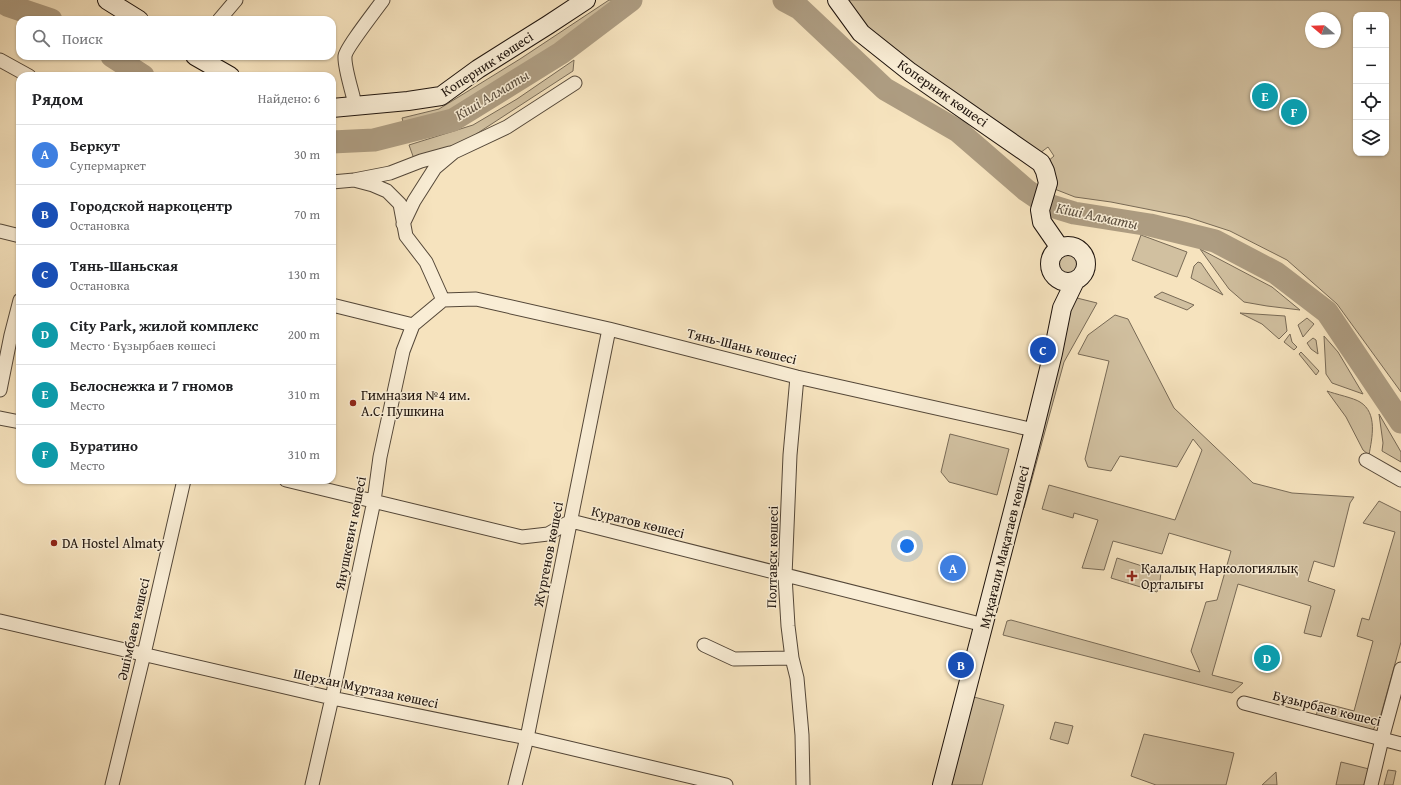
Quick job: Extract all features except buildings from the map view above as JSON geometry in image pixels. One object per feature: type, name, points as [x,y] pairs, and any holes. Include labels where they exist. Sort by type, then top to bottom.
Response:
[{"type":"street","points":[[107,0],[133,16]]},
{"type":"street","points":[[222,16],[236,0]]},
{"type":"street","points":[[355,105],[345,56],[355,39],[383,0]]},
{"type":"street","name":"Коперник көшесі","points":[[336,107],[408,101],[441,96],[478,69],[586,0]]},
{"type":"street","name":"Коперник көшесі","points":[[838,0],[861,33],[910,72],[1041,163],[1045,170],[1042,222],[1060,248]]},
{"type":"street","points":[[0,60],[22,72]]},
{"type":"street","points":[[202,60],[223,72]]},
{"type":"street","points":[[336,182],[390,174],[421,161],[454,152],[507,127],[575,83]]},
{"type":"street","points":[[403,224],[414,201],[435,168],[454,152]]},
{"type":"street","points":[[354,180],[373,184],[387,191],[400,204],[406,236],[426,262],[443,300]]},
{"type":"street","points":[[0,231],[16,235]]},
{"type":"street","points":[[1067,246],[1074,247],[1081,251],[1087,264],[1085,272],[1081,278],[1066,280],[1053,274],[1050,267],[1054,253],[1060,248],[1067,246]]},
{"type":"street","name":"Мұқағали Мақатаев көшесі","points":[[942,785],[1053,353],[1066,280]]},
{"type":"street","name":"Тянь-Шань көшесі","points":[[443,300],[476,299],[608,329],[797,377],[1034,430]]},
{"type":"street","name":"Янушкевич көшесі","points":[[312,785],[374,501],[380,458],[403,351],[413,325],[443,300]]},
{"type":"street","points":[[336,306],[413,325]]},
{"type":"street","points":[[0,390],[16,316]]},
{"type":"street","name":"Жүргенов көшесі","points":[[515,785],[527,738],[608,329]]},
{"type":"street","name":"Полтавск көшесі","points":[[797,377],[790,456],[785,576],[788,626],[792,658],[797,678],[802,735],[803,785]]},
{"type":"street","points":[[0,418],[16,421]]},
{"type":"street","points":[[1366,460],[1401,480]]},
{"type":"street","name":"Әшімбаев көшесі","points":[[112,785],[183,484]]},
{"type":"street","name":"Куратов көшесі","points":[[303,484],[522,536],[548,534],[571,521],[984,625]]},
{"type":"street","name":"Шерхан Мұртаза көшесі","points":[[0,621],[332,698],[527,738],[726,785]]},
{"type":"street","points":[[704,645],[734,660],[792,658]]},
{"type":"street","points":[[1371,785],[1401,668]]},
{"type":"street","name":"Бұзырбаев көшесі","points":[[1244,703],[1401,744]]},
{"type":"shaded area","points":[[609,0],[626,0],[560,48],[441,119],[405,129],[402,118],[439,109],[520,59]]},
{"type":"shaded area","points":[[843,0],[1401,0],[1401,392],[1337,304],[1287,260],[1230,231],[1187,217],[1111,202],[1075,197],[1052,188],[1047,162],[1054,156],[1048,147],[1040,153],[867,33]]},
{"type":"shaded area","points":[[574,60],[573,71],[467,140],[438,152],[414,159],[409,145],[473,125],[517,99]]},
{"type":"shaded area","points":[[1141,235],[1187,252],[1177,277],[1132,260]]},
{"type":"shaded area","points":[[1068,249],[1078,253],[1082,263],[1078,273],[1068,277],[1058,273],[1054,263],[1058,253]]},
{"type":"shaded area","points":[[1200,249],[1272,287],[1300,310],[1244,302],[1229,289]]},
{"type":"shaded area","points":[[1198,262],[1201,263],[1223,295],[1191,278],[1194,266]]},
{"type":"shaded area","points":[[1162,292],[1194,305],[1187,310],[1154,297]]},
{"type":"shaded area","points":[[1073,297],[1097,303],[1064,362],[1024,508],[1019,503]]},
{"type":"shaded area","points":[[1240,313],[1285,316],[1287,331],[1279,339],[1262,324]]},
{"type":"shaded area","points":[[1115,315],[1128,319],[1174,408],[1253,483],[1292,493],[1354,497],[1350,503],[1334,567],[1314,561],[1308,581],[1335,590],[1321,637],[1304,633],[1311,606],[1238,584],[1212,675],[1243,683],[1232,693],[1003,635],[1007,621],[1011,620],[1200,672],[1191,651],[1206,602],[1217,600],[1231,551],[1169,533],[1162,554],[1113,541],[1104,570],[1082,568],[1098,520],[1074,513],[1073,518],[1042,509],[1049,485],[1175,520],[1202,450],[1193,439],[1177,467],[1120,456],[1111,471],[1088,467],[1085,459],[1109,361],[1078,354],[1088,335]]},
{"type":"shaded area","points":[[1307,318],[1314,324],[1303,337],[1298,325]]},
{"type":"shaded area","points":[[1290,334],[1292,342],[1297,347],[1294,350],[1284,342]]},
{"type":"shaded area","points":[[1324,336],[1338,352],[1363,394],[1332,383],[1326,374]]},
{"type":"shaded area","points":[[1313,338],[1316,340],[1318,354],[1311,349],[1307,343]]},
{"type":"shaded area","points":[[1301,352],[1319,371],[1316,375],[1299,354]]},
{"type":"shaded area","points":[[1327,391],[1360,402],[1366,407],[1372,419],[1372,434],[1369,455],[1363,450],[1346,417]]},
{"type":"shaded area","points":[[1379,414],[1401,452],[1401,462],[1382,451],[1383,443]]},
{"type":"shaded area","points":[[950,434],[1009,449],[997,495],[949,482],[941,472]]},
{"type":"shaded area","points":[[1379,501],[1401,512],[1401,642],[1380,718],[1373,730],[1316,716],[1320,702],[1354,711],[1373,641],[1357,636],[1362,618],[1369,620],[1395,532],[1363,523]]},
{"type":"shaded area","points":[[1117,558],[1161,572],[1157,592],[1111,578]]},
{"type":"shaded area","points":[[974,697],[1004,705],[982,785],[950,785]]},
{"type":"shaded area","points":[[1055,722],[1073,726],[1068,744],[1050,739]]},
{"type":"shaded area","points":[[1144,734],[1234,753],[1226,785],[1156,785],[1131,776]]},
{"type":"shaded area","points":[[1341,762],[1369,769],[1364,785],[1336,785]]},
{"type":"shaded area","points":[[1388,770],[1396,771],[1393,785],[1384,785]]},
{"type":"shaded area","points":[[1276,772],[1277,785],[1262,785]]},
{"type":"waterway","name":"Кіші Алматы","points":[[0,0],[7,5],[39,16]]},
{"type":"waterway","name":"Кіші Алматы","points":[[336,142],[374,140],[453,120],[561,53],[631,0]]},
{"type":"waterway","name":"Кіші Алматы","points":[[784,0],[799,8],[885,89],[958,131],[1026,190],[1048,205],[1074,213],[1150,225],[1215,241],[1276,273],[1327,312],[1401,422]]},
{"type":"waterway","name":"Кіші Алматы","points":[[118,60],[137,72]]},
{"type":"place","name":"Белоснежка и 7 гномов","points":[[1265,96]]},
{"type":"place","name":"Буратино","points":[[1294,112]]},
{"type":"place","name":"Тянь-Шаньская","points":[[1043,350]]},
{"type":"place","name":"Гимназия №4 им. А.С. Пушкина","points":[[353,403]]},
{"type":"place","name":"DA Hostel Almaty","points":[[54,543]]},
{"type":"place","name":"Беркут","points":[[953,568]]},
{"type":"place","name":"Қалалық Наркологиялық Орталығы","points":[[1132,576]]},
{"type":"place","name":"City Park, жилой комплекс","points":[[1267,658]]},
{"type":"place","name":"Городской наркоцентр","points":[[961,665]]}]
